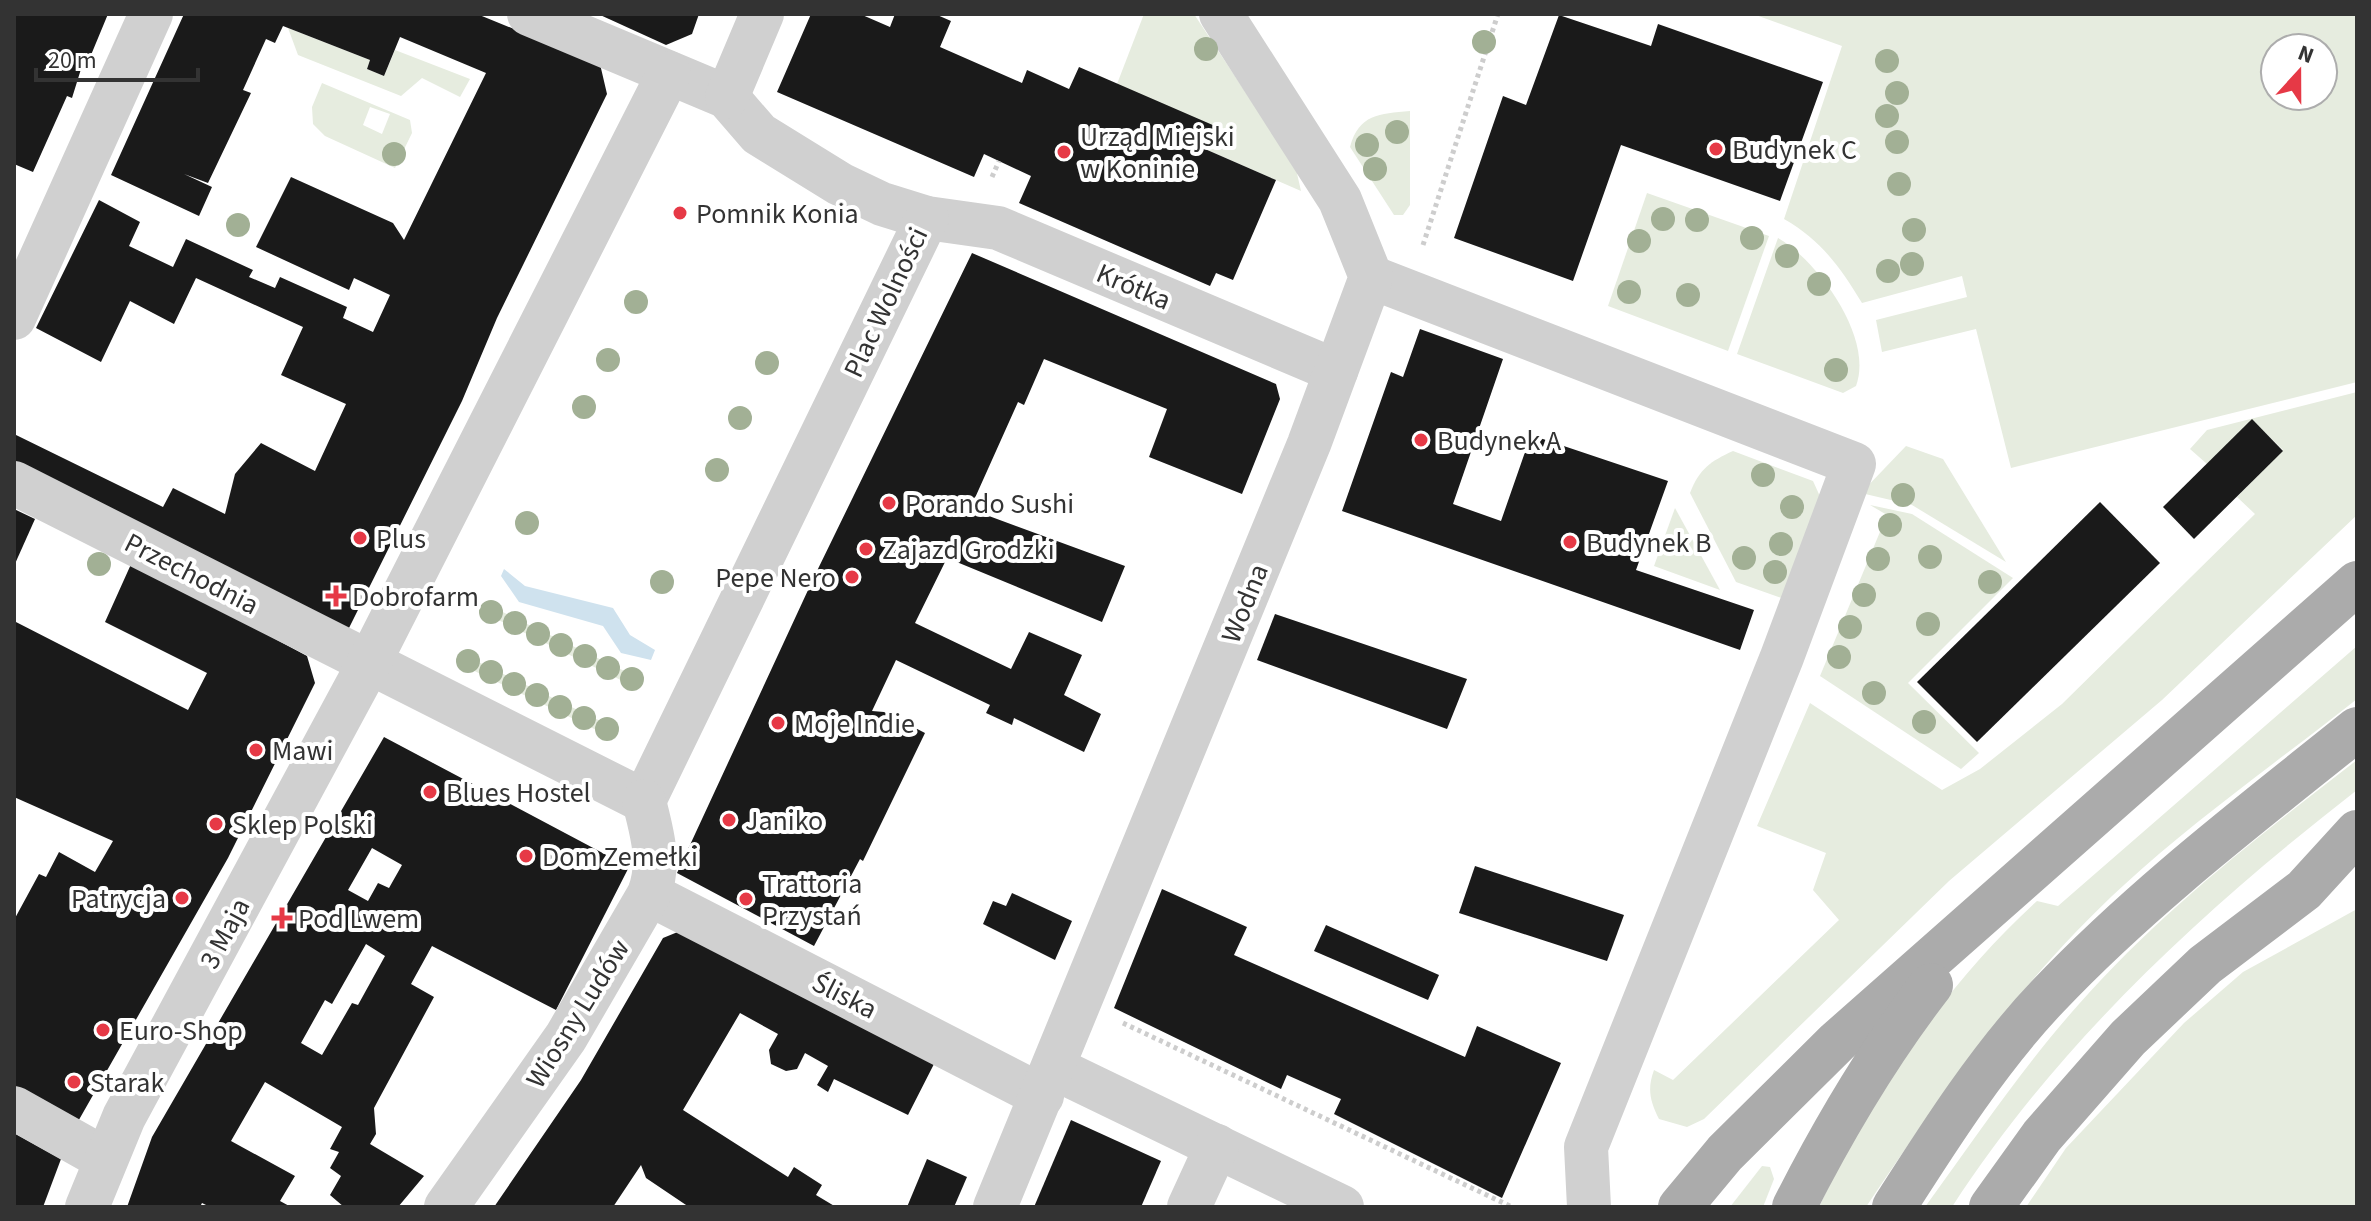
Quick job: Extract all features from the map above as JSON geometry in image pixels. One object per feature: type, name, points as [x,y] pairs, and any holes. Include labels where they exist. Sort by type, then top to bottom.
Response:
[{"type":"main road","points":[[1680,1207],[1725,1153],[1803,1074],[2022,876],[2357,583]]},
{"type":"main road","points":[[1894,1207],[1997,1057],[2047,997],[2126,920],[2357,729]]},
{"type":"main road","points":[[1991,1207],[2042,1136],[2128,1038],[2205,965],[2304,890],[2357,832]]},
{"type":"main road","points":[[2304,890],[2357,871]]},
{"type":"main road","points":[[1794,1207],[1880,1052],[1965,941],[2022,876]]},
{"type":"street","points":[[14,318],[151,14]]},
{"type":"street","name":"Plac Wolności","points":[[529,14],[727,97],[759,134],[795,158],[882,204],[927,218],[644,801]]},
{"type":"street","points":[[727,97],[762,14]]},
{"type":"street","points":[[1221,14],[1340,200],[1371,277],[1854,464],[1776,672],[1586,1147],[1589,1207]]},
{"type":"street","points":[[644,801],[369,663],[669,73]]},
{"type":"street","name":"Krótka","points":[[927,218],[998,228],[1336,371]]},
{"type":"street","name":"Wodna","points":[[995,1207],[1336,371],[1371,277]]},
{"type":"street","name":"Przechodnia","points":[[14,483],[369,663]]},
{"type":"street","name":"3 Maja","points":[[87,1207],[124,1117],[369,663]]},
{"type":"street","name":"Wiosny Ludów","points":[[446,1207],[566,1037],[649,894],[656,877],[655,845],[644,801]]},
{"type":"street","name":"Śliska","points":[[649,894],[1048,1082],[1217,1146],[1342,1207]]},
{"type":"street","points":[[14,1108],[105,1159]]},
{"type":"street","points":[[1189,1207],[1217,1146]]},
{"type":"path","points":[[1117,1022],[1126,1023],[1512,1207]]},
{"type":"shaded area","points":[[1144,14],[1194,14],[1296,169],[1301,191],[1205,149],[1117,84]]},
{"type":"shaded area","points":[[1753,14],[2357,14],[2357,382],[2011,468],[1976,329],[1882,352],[1876,320],[1967,297],[1962,276],[1862,303],[1829,255],[1784,219],[1842,46]]},
{"type":"shaded area","points":[[288,28],[370,60],[367,69],[384,76],[395,50],[470,79],[460,97],[422,78],[401,96],[298,55]]},
{"type":"shaded area","points":[[322,83],[410,120],[412,133],[395,168],[325,136],[313,124],[312,107]],"holes":[[[370,107],[390,114],[382,134],[363,125]]]},
{"type":"shaded area","points":[[1410,111],[1410,205],[1403,215],[1394,215],[1350,147],[1365,122],[1380,115]]},
{"type":"shaded area","points":[[1647,193],[1769,236],[1728,351],[1608,306]]},
{"type":"shaded area","points":[[1778,238],[1810,264],[1839,303],[1850,324],[1859,367],[1856,386],[1843,393],[1737,354]]},
{"type":"shaded area","points":[[2357,392],[2357,515],[2162,700],[1949,881],[1704,1119],[1687,1127],[1659,1119],[1650,1095],[1654,1070],[1673,1080],[1839,920],[1813,890],[1826,853],[1757,826],[1810,703],[1942,790],[1980,769],[2062,704],[2255,514],[2237,497],[2283,450],[2252,420],[2207,464],[2190,449],[2207,430]]},
{"type":"shaded area","points":[[1906,446],[1943,459],[2006,562],[1912,505],[1861,493]]},
{"type":"shaded area","points":[[1733,451],[1813,481],[1823,503],[1793,602],[1736,582],[1690,493],[1707,467]]},
{"type":"shaded area","points":[[1870,505],[1912,514],[2013,578],[1908,683],[1979,753],[1961,769],[1820,676],[1887,515]]},
{"type":"shaded area","points":[[1675,508],[1720,590],[1654,566]]},
{"type":"shaded area","points":[[486,604],[643,680],[639,689],[482,612]]},
{"type":"shaded area","points":[[2357,646],[2357,699],[2180,836],[2086,921],[1985,1038],[1866,1207],[1819,1207],[1863,1123],[1913,1043],[1941,1005],[2003,934],[2037,901],[2058,906]]},
{"type":"shaded area","points":[[462,654],[619,730],[615,739],[458,663]]},
{"type":"shaded area","points":[[2357,760],[2357,790],[2244,882],[2086,1034],[2038,1089],[1952,1207],[1925,1207],[2038,1053],[2111,970],[2212,875]]},
{"type":"shaded area","points":[[2357,909],[2357,1207],[2026,1207],[2066,1148],[2184,1023],[2243,972]]},
{"type":"shaded area","points":[[1762,1166],[1770,1167],[1774,1179],[1763,1207],[1730,1207]]},
{"type":"water","points":[[504,569],[525,586],[613,608],[630,635],[655,650],[651,660],[621,653],[603,626],[519,602],[501,576]]},
{"type":"building","points":[[14,14],[108,14],[91,55],[86,53],[72,98],[67,96],[33,172],[14,164]]},
{"type":"building","points":[[184,14],[477,14],[600,64],[607,94],[497,318],[462,401],[347,632],[14,467],[14,434],[163,507],[173,488],[225,514],[235,474],[261,443],[315,471],[346,404],[281,375],[303,327],[196,278],[174,324],[130,301],[101,362],[36,328],[99,200],[140,222],[129,246],[173,267],[186,239],[253,270],[249,277],[275,288],[280,277],[347,307],[343,318],[373,332],[390,295],[354,278],[349,290],[256,247],[291,177],[393,223],[404,240],[486,73],[400,37],[384,76],[367,69],[370,60],[283,26],[275,43],[266,39],[243,90],[251,93],[208,183],[184,174],[212,187],[199,216],[111,175]]},
{"type":"building","points":[[598,14],[699,14],[692,34],[666,45]]},
{"type":"building","name":"Urząd Miejski w Koninie","points":[[811,14],[860,14],[890,27],[895,14],[935,14],[951,21],[940,47],[1022,83],[1027,70],[1069,89],[1079,67],[1215,126],[1205,149],[1276,180],[1233,280],[1216,273],[1210,286],[1019,203],[1031,176],[984,154],[974,177],[777,92]]},
{"type":"building","name":"Budynek C","points":[[1559,15],[1651,46],[1658,24],[1823,82],[1780,201],[1621,145],[1573,281],[1454,238],[1503,96],[1526,105]]},
{"type":"building","points":[[972,253],[1276,384],[1280,399],[1242,494],[1149,457],[1167,409],[1044,359],[1024,405],[1018,402],[970,509],[1125,566],[1102,622],[947,558],[915,623],[1011,669],[1029,632],[1082,655],[1064,695],[1101,714],[1084,752],[1014,718],[1012,725],[986,713],[990,705],[896,660],[872,711],[884,712],[925,733],[863,861],[860,859],[814,946],[677,873],[815,575]]},
{"type":"building","points":[[1420,329],[1503,359],[1453,504],[1501,521],[1531,435],[1668,481],[1636,570],[1754,610],[1740,650],[1342,511],[1391,372],[1403,377]]},
{"type":"building","points":[[2252,419],[2283,451],[2194,539],[2163,507]]},
{"type":"building","points":[[2100,502],[2160,563],[1977,742],[1917,682]]},
{"type":"building","points":[[14,509],[35,519],[14,566]]},
{"type":"building","points":[[132,562],[307,656],[315,683],[228,858],[76,1125],[14,1091],[14,920],[39,874],[46,877],[59,852],[95,872],[113,841],[14,797],[14,621],[188,710],[207,673],[105,622]]},
{"type":"building","points":[[1275,614],[1467,679],[1447,729],[1257,660]]},
{"type":"building","points":[[384,737],[629,867],[556,1010],[432,946],[411,984],[434,997],[374,1108],[376,1134],[370,1144],[424,1176],[398,1207],[344,1207],[330,1195],[341,1176],[330,1168],[339,1152],[330,1149],[342,1127],[265,1082],[231,1141],[295,1176],[280,1201],[291,1207],[210,1207],[202,1203],[200,1207],[127,1207],[152,1137]],"holes":[[[372,848],[402,865],[389,888],[378,883],[368,901],[348,890]],[[366,944],[385,956],[358,1005],[352,1003],[322,1055],[301,1043],[325,1000],[332,1004]]]},
{"type":"building","points":[[1475,866],[1624,915],[1607,961],[1459,913]]},
{"type":"building","points":[[1162,889],[1247,927],[1234,955],[1465,1057],[1477,1026],[1561,1063],[1502,1198],[1334,1114],[1341,1099],[1287,1075],[1281,1089],[1114,1008]]},
{"type":"building","points":[[1012,893],[1072,921],[1055,960],[983,924],[993,901],[1006,906]]},
{"type":"building","points":[[1326,925],[1439,975],[1428,1000],[1314,951]]},
{"type":"building","points":[[685,929],[934,1064],[908,1115],[834,1079],[828,1092],[817,1085],[828,1066],[805,1053],[797,1069],[786,1071],[771,1064],[769,1050],[778,1034],[740,1013],[683,1110],[788,1177],[794,1167],[822,1185],[816,1195],[836,1207],[689,1207],[646,1178],[641,1165],[613,1207],[494,1207],[581,1080],[663,938]]},
{"type":"building","points":[[1071,1120],[1161,1161],[1141,1207],[1034,1207]]},
{"type":"building","points":[[14,1133],[61,1159],[43,1207],[14,1207]]},
{"type":"building","points":[[927,1159],[967,1177],[954,1207],[907,1207]]},
{"type":"place","name":"Budynek C","points":[[1716,149]]},
{"type":"place","name":"Urząd Miejski w Koninie","points":[[1064,152]]},
{"type":"place","name":"Pomnik Konia","points":[[680,213]]},
{"type":"place","name":"Budynek A","points":[[1421,440]]},
{"type":"place","name":"Porando Sushi","points":[[889,503]]},
{"type":"place","name":"Plus","points":[[360,538]]},
{"type":"place","name":"Budynek B","points":[[1570,542]]},
{"type":"place","name":"Zajazd Grodzki","points":[[866,549]]},
{"type":"place","name":"Pepe Nero","points":[[852,577]]},
{"type":"place","name":"Dobrofarm","points":[[336,596]]},
{"type":"place","name":"Moje Indie","points":[[778,723]]},
{"type":"place","name":"Mawi","points":[[256,750]]},
{"type":"place","name":"Blues Hostel","points":[[430,792]]},
{"type":"place","name":"Janiko","points":[[729,820]]},
{"type":"place","name":"Sklep Polski","points":[[216,824]]},
{"type":"place","name":"Dom Zemełki","points":[[526,856]]},
{"type":"place","name":"Patrycja","points":[[182,898]]},
{"type":"place","name":"Trattoria Przystań","points":[[746,899]]},
{"type":"place","name":"Pod Lwem","points":[[282,918]]},
{"type":"place","name":"Euro-Shop","points":[[103,1030]]},
{"type":"place","name":"Starak","points":[[74,1082]]}]
